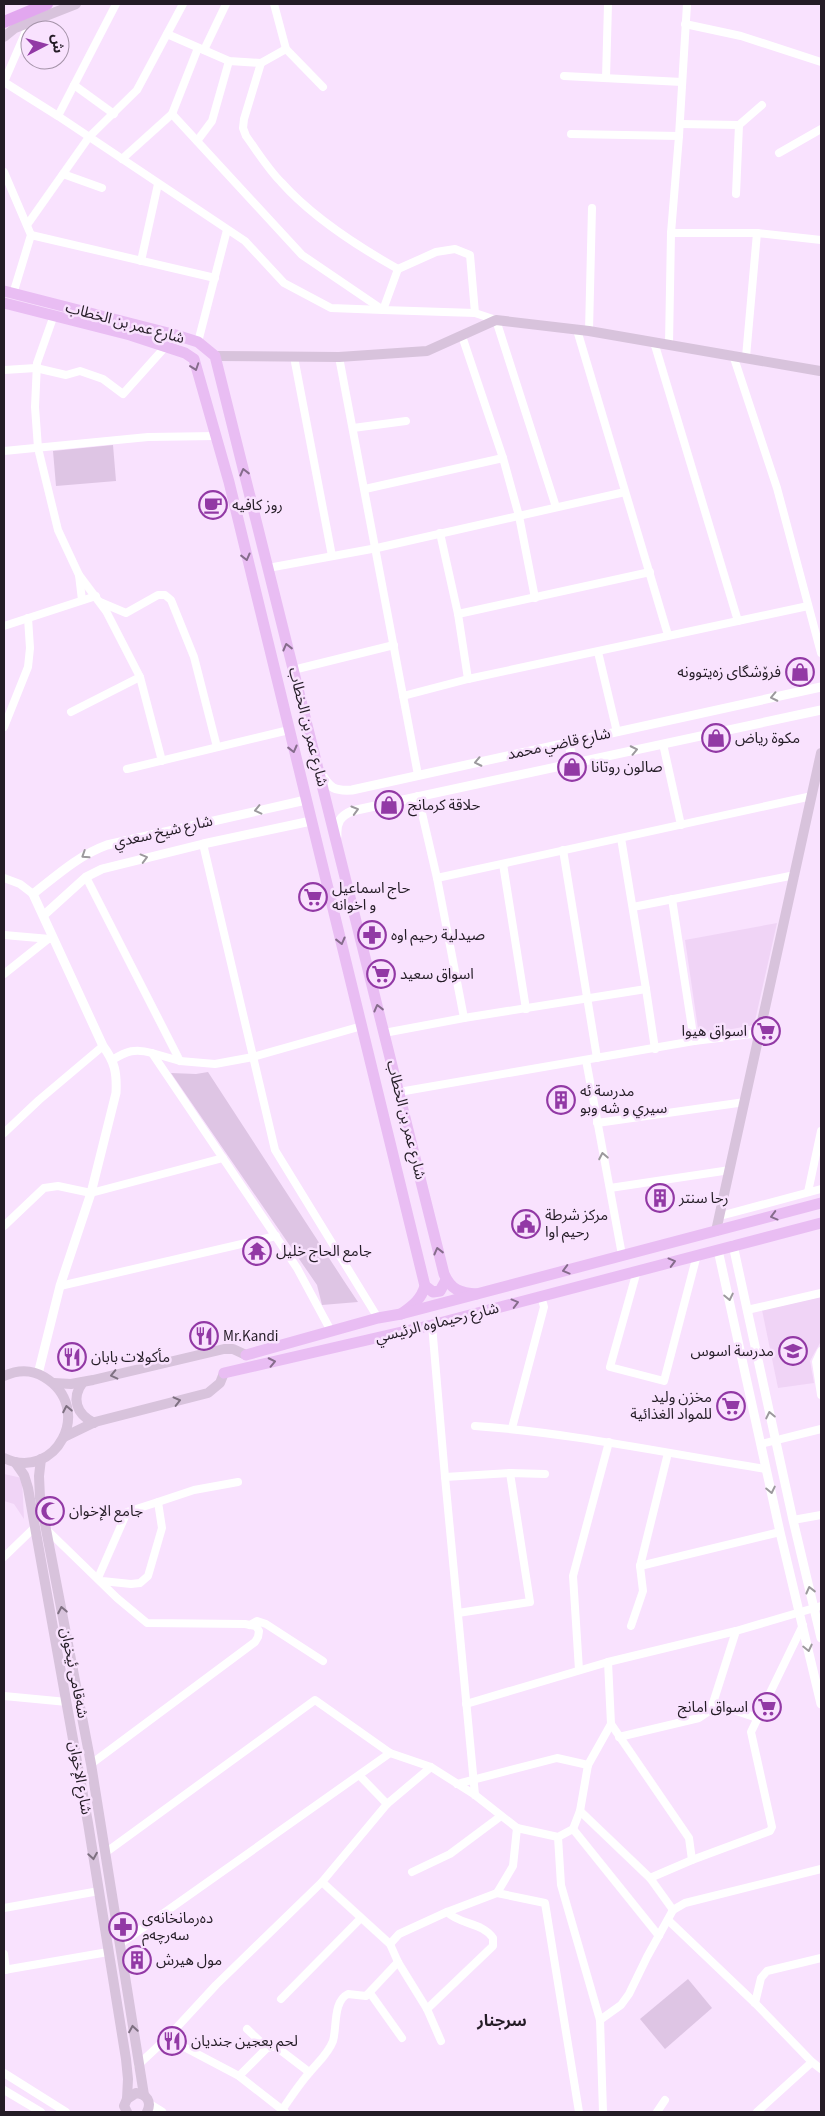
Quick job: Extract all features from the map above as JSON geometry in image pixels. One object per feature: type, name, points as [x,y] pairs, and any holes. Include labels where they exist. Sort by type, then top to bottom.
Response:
[{"type":"highway","points":[[7,27],[47,4]]},
{"type":"main road","points":[[35,20],[76,4]]},
{"type":"main road","points":[[7,27],[20,24]]},
{"type":"main road","name":"شارع عمر بن الخطاب","points":[[8,292],[198,342],[215,356],[446,1280]]},
{"type":"main road","name":"شارع عمر بن الخطاب","points":[[4,303],[166,346],[185,353],[194,359],[240,532],[425,1286]]},
{"type":"main road","points":[[215,356],[339,357],[427,351],[496,320],[589,331],[746,357],[821,372]]},
{"type":"main road","points":[[240,532],[258,528]]},
{"type":"main road","points":[[261,618],[279,614]]},
{"type":"main road","points":[[716,1231],[821,753]]},
{"type":"main road","points":[[346,963],[365,959]]},
{"type":"main road","points":[[400,1182],[420,1176]]},
{"type":"main road","name":"شارع رحيماوه الرئيسي","points":[[54,1383],[83,1382],[220,1350],[233,1349],[246,1355],[378,1318],[401,1314],[821,1203]]},
{"type":"main road","name":"شارع رحيماوه الرئيسي","points":[[64,1437],[94,1423],[208,1393],[217,1387],[224,1373],[432,1325],[821,1222]]},
{"type":"main road","points":[[615,1277],[604,1268],[605,1263],[617,1257]]},
{"type":"main road","points":[[585,1265],[595,1268],[596,1273],[590,1283]]},
{"type":"main road","points":[[401,1314],[416,1303],[423,1294],[425,1286],[433,1292],[440,1290],[446,1280],[448,1284],[460,1292],[477,1294]]},
{"type":"main road","points":[[4,1376],[20,1371],[38,1374],[54,1383],[62,1392],[69,1414],[68,1426],[64,1437],[54,1450],[41,1459],[15,1462],[4,1458]]},
{"type":"main road","points":[[83,1382],[78,1389],[76,1406],[86,1419],[94,1423]]},
{"type":"main road","name":"شەقامی ئیخوان","points":[[41,1459],[38,1476],[41,1528],[91,1764],[144,2095]]},
{"type":"main road","name":"شارع الإخوان","points":[[15,1462],[26,1480],[41,1528],[67,1702],[127,2069],[125,2107]]},
{"type":"main road","points":[[26,1480],[32,1474],[38,1476]]},
{"type":"main road","points":[[88,1823],[100,1821]]},
{"type":"main road","points":[[125,2107],[136,2093],[144,2095],[148,2108]]},
{"type":"street","points":[[58,116],[116,4]]},
{"type":"street","points":[[27,225],[89,138],[137,90],[183,4]]},
{"type":"street","points":[[122,160],[172,114],[201,49],[226,4]]},
{"type":"street","points":[[274,4],[286,49],[323,87]]},
{"type":"street","points":[[606,78],[608,4]]},
{"type":"street","points":[[669,344],[671,232],[680,124],[686,4]]},
{"type":"street","points":[[685,24],[741,36],[821,62]]},
{"type":"street","points":[[167,34],[229,61],[261,63],[286,49]]},
{"type":"street","points":[[20,45],[4,82],[245,241],[284,283],[331,308],[475,313],[496,320],[556,507]]},
{"type":"street","points":[[197,141],[212,121],[229,61]]},
{"type":"street","points":[[261,63],[244,119],[243,128],[246,136],[280,181],[299,201],[352,241],[398,269]]},
{"type":"street","points":[[564,76],[682,82]]},
{"type":"street","points":[[74,85],[114,114]]},
{"type":"street","points":[[680,124],[740,125],[762,105]]},
{"type":"street","points":[[172,114],[302,255],[383,310]]},
{"type":"street","points":[[736,194],[740,125]]},
{"type":"street","points":[[779,153],[821,129]]},
{"type":"street","points":[[571,134],[679,136]]},
{"type":"street","points":[[4,172],[31,235],[8,292]]},
{"type":"street","points":[[63,174],[102,188]]},
{"type":"street","points":[[141,261],[158,184]]},
{"type":"street","points":[[589,331],[592,208]]},
{"type":"street","points":[[198,342],[227,230]]},
{"type":"street","points":[[671,232],[758,233],[821,240]]},
{"type":"street","points":[[746,357],[758,233]]},
{"type":"street","points":[[31,235],[215,278]]},
{"type":"street","points":[[383,310],[398,269],[436,252],[455,249],[470,254],[475,313]]},
{"type":"street","points":[[54,315],[36,368],[35,407],[38,448],[58,530],[79,575],[98,599],[140,677],[162,761]]},
{"type":"street","points":[[577,330],[668,635]]},
{"type":"street","points":[[462,336],[503,458],[519,516],[535,598]]},
{"type":"street","points":[[654,342],[738,621]]},
{"type":"street","points":[[4,370],[36,368],[66,374],[80,371],[103,380],[123,394],[166,346]]},
{"type":"street","points":[[732,355],[776,488],[821,653]]},
{"type":"street","points":[[294,357],[332,556]]},
{"type":"street","points":[[339,357],[418,775]]},
{"type":"street","points":[[353,428],[406,421]]},
{"type":"street","points":[[4,451],[148,437],[216,436]]},
{"type":"street","points":[[365,489],[503,458]]},
{"type":"street","points":[[268,568],[376,548],[440,532],[625,492]]},
{"type":"street","points":[[440,532],[458,614],[468,679]]},
{"type":"street","points":[[458,614],[650,572]]},
{"type":"street","points":[[79,575],[82,600]]},
{"type":"street","points":[[111,622],[158,596],[165,596],[171,600],[194,657],[217,748]]},
{"type":"street","points":[[4,626],[82,600],[98,599],[126,613]]},
{"type":"street","points":[[403,696],[468,679],[808,606]]},
{"type":"street","points":[[4,727],[28,667],[30,648],[28,618]]},
{"type":"street","points":[[293,670],[394,645]]},
{"type":"street","points":[[598,652],[616,732]]},
{"type":"street","points":[[70,712],[140,677]]},
{"type":"street","name":"شارع قاضي محمد","points":[[315,757],[326,782],[339,791],[352,790],[821,687]]},
{"type":"street","name":"شارع قاضي محمد","points":[[338,848],[337,830],[342,815],[352,810],[821,710]]},
{"type":"street","points":[[127,769],[289,730]]},
{"type":"street","points":[[568,742],[574,763]]},
{"type":"street","points":[[663,744],[681,825]]},
{"type":"street","points":[[418,796],[437,878],[464,1018]]},
{"type":"street","points":[[437,878],[812,796]]},
{"type":"street","name":"شارع شيخ سعدي","points":[[33,894],[78,860],[106,844],[306,800]]},
{"type":"street","name":"شارع شيخ سعدي","points":[[44,915],[86,877],[102,869],[203,844],[311,822]]},
{"type":"street","points":[[621,838],[655,1049]]},
{"type":"street","points":[[203,844],[275,1150],[378,1318]]},
{"type":"street","points":[[563,850],[597,1058]]},
{"type":"street","points":[[502,864],[526,1009]]},
{"type":"street","points":[[633,907],[795,875]]},
{"type":"street","points":[[86,877],[180,1061]]},
{"type":"street","points":[[4,878],[20,884],[33,894],[44,915],[51,939],[103,1046],[112,1060],[117,1076],[116,1093],[91,1193],[60,1286],[38,1374]]},
{"type":"street","points":[[672,899],[694,1041]]},
{"type":"street","points":[[4,936],[51,939]]},
{"type":"street","points":[[4,974],[51,939]]},
{"type":"street","points":[[384,1034],[464,1018],[646,989]]},
{"type":"street","points":[[112,1060],[125,1052],[138,1049],[180,1061],[215,1064],[253,1057],[362,1026]]},
{"type":"street","points":[[399,1092],[694,1041],[760,1033]]},
{"type":"street","points":[[4,1133],[39,1100],[103,1046]]},
{"type":"street","points":[[152,1053],[276,1236],[308,1286],[331,1331]]},
{"type":"street","points":[[586,1060],[610,1188],[617,1257]]},
{"type":"street","points":[[597,1124],[745,1102]]},
{"type":"street","points":[[808,1192],[821,1130]]},
{"type":"street","points":[[4,1226],[44,1188],[58,1186],[91,1193],[223,1158]]},
{"type":"street","points":[[610,1188],[730,1170]]},
{"type":"street","points":[[720,1216],[821,1189]]},
{"type":"street","points":[[60,1286],[276,1236]]},
{"type":"street","points":[[733,1245],[793,1520],[818,1607],[821,1638]]},
{"type":"street","points":[[718,1250],[780,1532],[821,1704]]},
{"type":"street","points":[[637,1271],[610,1367],[664,1381],[697,1255]]},
{"type":"street","points":[[722,1264],[729,1260],[737,1259]]},
{"type":"street","points":[[747,1310],[821,1294]]},
{"type":"street","points":[[512,1428],[544,1307],[541,1296]]},
{"type":"street","points":[[432,1325],[444,1478],[475,1796]]},
{"type":"street","points":[[821,1351],[816,1362],[821,1395]]},
{"type":"street","points":[[475,1426],[512,1428],[609,1442],[766,1469]]},
{"type":"street","points":[[761,1444],[821,1429]]},
{"type":"street","points":[[579,1670],[573,1576],[609,1442]]},
{"type":"street","points":[[631,1626],[643,1591],[640,1566],[668,1453]]},
{"type":"street","points":[[444,1478],[510,1473],[545,1474]]},
{"type":"street","points":[[458,1613],[530,1602],[510,1473]]},
{"type":"street","points":[[100,1579],[127,1512],[194,1490],[238,1482]]},
{"type":"street","points":[[100,1579],[131,1584],[140,1583],[148,1576],[162,1528],[158,1502]]},
{"type":"street","points":[[793,1520],[821,1515]]},
{"type":"street","points":[[4,1557],[41,1528],[147,1623],[250,1625],[256,1626],[259,1631],[255,1642],[91,1764]]},
{"type":"street","points":[[640,1566],[780,1532]]},
{"type":"street","points":[[466,1704],[608,1662],[736,1631],[818,1607]]},
{"type":"street","points":[[250,1625],[257,1621],[266,1624],[323,1661]]},
{"type":"street","points":[[650,1878],[770,1831],[772,1827],[751,1732],[803,1625]]},
{"type":"street","points":[[619,1737],[699,1718],[708,1712],[736,1631]]},
{"type":"street","points":[[608,1662],[611,1724],[689,1838],[692,1860]]},
{"type":"street","points":[[4,1696],[67,1702]]},
{"type":"street","points":[[105,1853],[315,1700],[390,1753],[431,1768],[457,1784],[517,1828],[558,1837],[573,1829],[580,1811],[588,1765],[611,1724]]},
{"type":"street","points":[[713,1702],[757,1718]]},
{"type":"street","points":[[120,1944],[390,1753]]},
{"type":"street","points":[[457,1784],[557,1758],[588,1765]]},
{"type":"street","points":[[138,2065],[167,2038],[216,1985],[322,1882],[387,1804],[431,1768]]},
{"type":"street","points":[[360,1776],[387,1804]]},
{"type":"street","points":[[580,1811],[650,1878],[673,1910]]},
{"type":"street","points":[[412,1872],[450,1854],[501,1816]]},
{"type":"street","points":[[497,1893],[513,1866],[517,1828]]},
{"type":"street","points":[[573,1829],[659,1936]]},
{"type":"street","points":[[558,1837],[561,1885],[600,2020],[603,2112]]},
{"type":"street","points":[[600,2020],[617,2008],[629,1994],[673,1910],[685,1903],[821,1869]]},
{"type":"street","points":[[322,1882],[390,1944],[398,1962],[427,2009],[442,2041]]},
{"type":"street","points":[[4,1908],[99,1891]]},
{"type":"street","points":[[390,1944],[399,1934],[447,1912],[497,1893],[546,1903],[579,2112]]},
{"type":"street","points":[[427,2009],[464,1976],[493,1946],[494,1942],[485,1929],[459,1921],[447,1912]]},
{"type":"street","points":[[281,2000],[361,1918]]},
{"type":"street","points":[[668,1920],[821,2069]]},
{"type":"street","points":[[4,1954],[5,1970],[108,1952]]},
{"type":"street","points":[[755,2003],[761,1978],[767,1971],[821,1958]]},
{"type":"street","points":[[167,2038],[239,2076],[284,2111],[310,2072],[332,2044],[341,1999],[348,1994],[366,1996],[398,1962]]},
{"type":"street","points":[[370,1993],[402,2038]]},
{"type":"street","points":[[247,2029],[267,2048]]},
{"type":"street","points":[[239,2076],[267,2048],[275,2046],[310,2072]]},
{"type":"street","points":[[757,2112],[812,2062]]},
{"type":"street","points":[[4,2073],[66,2112]]},
{"type":"street","points":[[4,2090],[41,2112]]},
{"type":"street","points":[[656,2112],[665,2100]]},
{"type":"street","points":[[148,2108],[162,2112]]},
{"type":"shaded area","points":[[113,445],[116,481],[56,486],[53,451]]},
{"type":"shaded area","points":[[777,923],[754,1025],[699,1035],[685,940]]},
{"type":"shaded area","points":[[208,1072],[358,1302],[322,1305],[317,1285],[171,1073],[196,1074]]},
{"type":"shaded area","name":"مدرسة اسوس","points":[[820,1297],[821,1341],[810,1361],[814,1383],[778,1388],[762,1310]]},
{"type":"shaded area","points":[[4,1474],[22,1478],[24,1519],[14,1504],[4,1501]]},
{"type":"shaded area","points":[[688,1979],[712,2008],[665,2049],[640,2019]]},
{"type":"place","name":"روز كافيه","points":[[213,505]]},
{"type":"place","name":"فرۆشگای زەیتوونە","points":[[800,672]]},
{"type":"place","name":"مكوة رياض","points":[[716,738]]},
{"type":"place","name":"صالون روتانا","points":[[572,767]]},
{"type":"place","name":"حلاقة كرمانج","points":[[389,805]]},
{"type":"place","name":"حاج اسماعيل و اخوانه","points":[[313,897]]},
{"type":"place","name":"صيدلية رحيم اوه","points":[[372,935]]},
{"type":"place","name":"اسواق سعيد","points":[[381,974]]},
{"type":"place","name":"اسواق هيوا","points":[[766,1031]]},
{"type":"place","name":"مدرسة ئه سيري و شه وبو","points":[[561,1100]]},
{"type":"place","name":"رحا سنتر","points":[[660,1198]]},
{"type":"place","name":"مركز شرطة رحيم اوا","points":[[526,1224]]},
{"type":"place","name":"جامع الحاج خليل","points":[[257,1251]]},
{"type":"place","name":"Mr.Kandi","points":[[204,1336]]},
{"type":"place","name":"مدرسة اسوس","points":[[793,1351]]},
{"type":"place","name":"مأكولات بابان","points":[[72,1357]]},
{"type":"place","name":"مخزن وليد للمواد الغذائية","points":[[731,1406]]},
{"type":"place","name":"جامع الإخوان","points":[[50,1511]]},
{"type":"place","name":"اسواق امانج","points":[[767,1707]]},
{"type":"place","name":"دەرمانخانەی سەرچەم","points":[[123,1927]]},
{"type":"place","name":"مول هيرش","points":[[137,1960]]},
{"type":"place","name":"لحم بعجين جنديان","points":[[172,2041]]},
{"type":"district","name":"سرجنار","points":[[502,2021]]}]
